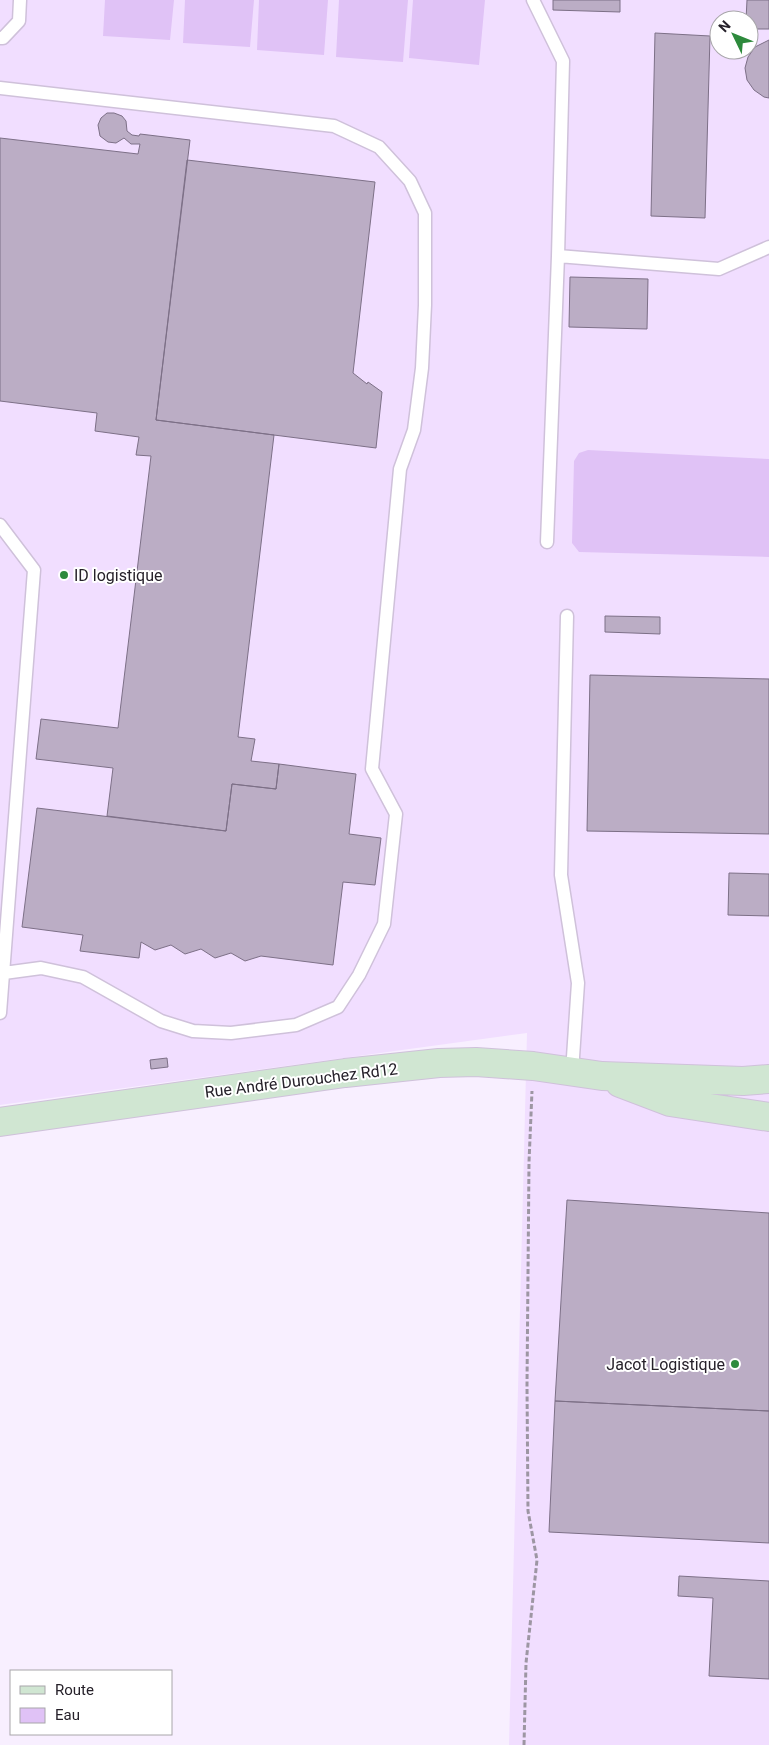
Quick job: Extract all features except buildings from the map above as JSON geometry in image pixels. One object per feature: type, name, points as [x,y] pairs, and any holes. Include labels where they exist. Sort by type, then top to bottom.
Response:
[{"type":"main road","name":"Rue André Durouchez Rd12","points":[[0,1122],[345,1073],[439,1063],[476,1062],[533,1066],[602,1076],[743,1081],[769,1079]]},
{"type":"main road","name":"Rue André Durouchez Rd12","points":[[602,1076],[670,1102],[769,1118]]},
{"type":"lane","points":[[0,38],[3,38],[19,21],[20,0]]},
{"type":"lane","points":[[533,0],[563,61],[547,542]]},
{"type":"lane","points":[[0,88],[334,126],[379,147],[410,181],[425,213],[425,305],[422,368],[414,430],[400,469],[372,769],[396,814],[384,924],[359,974],[338,1007],[296,1025],[231,1033],[193,1031],[161,1021],[83,977],[41,968],[4,973]]},
{"type":"lane","points":[[558,256],[719,268],[769,247]]},
{"type":"lane","points":[[0,525],[34,570],[0,1013]]},
{"type":"lane","points":[[567,616],[561,875],[578,982],[572,1072]]},
{"type":"path","points":[[524,1745],[526,1664],[537,1560],[528,1511],[529,1191],[533,1066]]},
{"type":"shaded area","points":[[0,0],[769,0],[769,1745],[509,1745],[527,1033],[0,1105]]},
{"type":"water","points":[[105,0],[174,0],[170,40],[103,36]]},
{"type":"water","points":[[185,0],[254,0],[250,47],[183,43]]},
{"type":"water","points":[[259,0],[328,0],[324,55],[257,50]]},
{"type":"water","points":[[339,0],[408,0],[403,62],[336,57]]},
{"type":"water","points":[[413,0],[485,0],[479,65],[409,58]]},
{"type":"water","points":[[588,450],[769,459],[769,557],[579,552],[572,543],[574,461],[579,453]]},
{"type":"place","name":"ID logistique","points":[[64,575]]},
{"type":"place","name":"Jacot Logistique","points":[[735,1364]]}]
